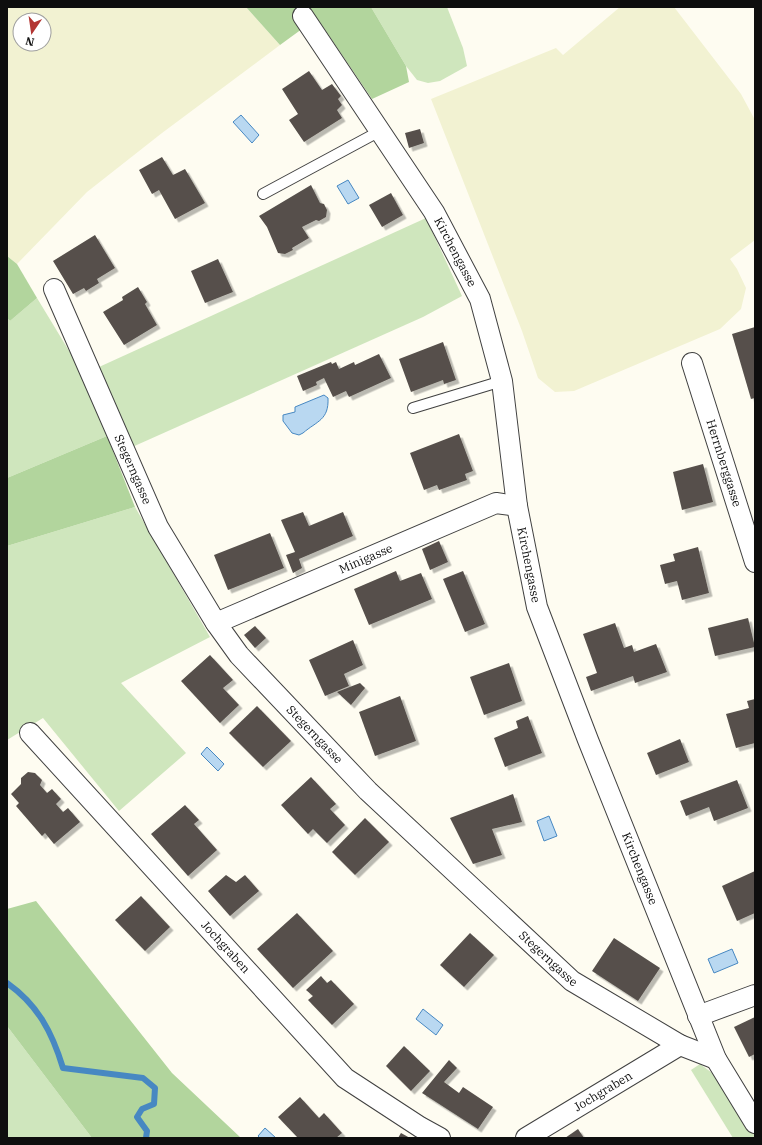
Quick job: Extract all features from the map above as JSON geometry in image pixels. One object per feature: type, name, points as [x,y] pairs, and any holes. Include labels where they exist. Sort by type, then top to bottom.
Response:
[{"type":"street","name":"Kirchengasse","points":[[303,16],[434,212],[480,299],[502,381],[517,506],[537,607],[588,740],[716,1059],[755,1123]]},
{"type":"street","name":"Stegerngasse","points":[[54,289],[158,527],[216,623],[240,655],[368,791],[572,982],[680,1045],[716,1059]]},
{"type":"street","name":"Herrnberggasse","points":[[692,363],[755,562]]},
{"type":"street","name":"Minigasse","points":[[216,623],[496,503],[517,506]]},
{"type":"street","name":"Jochgraben","points":[[30,733],[345,1078],[420,1127],[440,1138]]},
{"type":"street","points":[[698,1016],[755,995]]},
{"type":"street","name":"Jochgraben","points":[[526,1138],[680,1045]]},
{"type":"lane","points":[[263,194],[380,131]]},
{"type":"lane","points":[[414,408],[502,381]]},
{"type":"green space","points":[[7,7],[246,7],[280,45],[162,133],[87,192],[17,264],[7,256]]},
{"type":"green space","points":[[246,7],[371,7],[406,66],[409,82],[372,99],[317,18],[280,45]]},
{"type":"green space","points":[[371,7],[447,7],[463,48],[467,66],[440,81],[428,83],[417,80],[406,66]]},
{"type":"green space","points":[[620,7],[674,7],[741,94],[755,120],[755,240],[730,259],[737,269],[746,288],[741,309],[720,329],[574,391],[555,392],[538,378],[522,331],[431,99],[556,48],[563,55]]},
{"type":"green space","points":[[426,218],[462,296],[423,317],[130,448],[99,367]]},
{"type":"green space","points":[[7,256],[17,264],[37,298],[10,321],[7,318]]},
{"type":"green space","points":[[37,298],[80,369],[107,436],[7,478],[7,318],[10,321]]},
{"type":"green space","points":[[107,436],[135,507],[7,546],[7,478]]},
{"type":"green space","points":[[135,507],[210,637],[121,683],[186,753],[119,811],[43,718],[7,740],[7,546]]},
{"type":"green space","points":[[36,901],[172,1073],[241,1138],[92,1138],[7,1026],[7,909]]},
{"type":"green space","points":[[7,1026],[92,1138],[7,1138]]},
{"type":"green space","points":[[700,1064],[723,1081],[755,1132],[755,1138],[733,1138],[691,1070]]},
{"type":"water","points":[[241,115],[259,135],[252,143],[233,122]]},
{"type":"water","points":[[348,180],[359,198],[348,204],[337,186]]},
{"type":"water","points":[[324,395],[328,398],[328,405],[324,416],[303,433],[299,435],[292,433],[283,421],[283,415],[295,412],[295,407]]},
{"type":"water","points":[[207,747],[224,764],[218,771],[201,754]]},
{"type":"water","points":[[549,816],[557,836],[544,841],[537,821]]},
{"type":"water","points":[[732,949],[738,963],[714,973],[708,959]]},
{"type":"water","points":[[423,1009],[443,1025],[436,1035],[416,1019]]},
{"type":"water","points":[[265,1128],[276,1138],[260,1138],[258,1136]]},
{"type":"building","points":[[309,71],[322,90],[332,84],[341,96],[338,99],[342,105],[337,110],[342,118],[304,142],[289,120],[298,114],[282,89]]},
{"type":"building","points":[[420,129],[424,143],[409,148],[405,133]]},
{"type":"building","points":[[162,157],[173,175],[185,169],[205,203],[175,219],[159,190],[152,194],[139,170]]},
{"type":"building","points":[[311,185],[320,203],[324,204],[327,210],[326,217],[302,227],[309,238],[292,248],[293,250],[285,254],[278,253],[267,227],[259,216]]},
{"type":"building","points":[[391,193],[403,215],[382,227],[369,205]]},
{"type":"building","points":[[95,235],[115,268],[97,279],[99,283],[86,291],[84,288],[73,294],[53,261]]},
{"type":"building","points":[[218,259],[233,292],[205,303],[191,271]]},
{"type":"building","points":[[138,287],[147,302],[145,304],[157,325],[124,345],[103,312],[123,300],[122,297]]},
{"type":"building","points":[[755,327],[755,398],[751,399],[732,334]]},
{"type":"building","points":[[443,342],[456,380],[444,384],[443,380],[411,392],[399,359]]},
{"type":"building","points":[[379,354],[391,378],[349,397],[346,391],[333,397],[324,378],[316,382],[317,385],[303,391],[297,376],[331,362],[332,364],[336,362],[339,369],[354,362],[355,365]]},
{"type":"building","points":[[459,434],[473,471],[465,474],[467,480],[439,490],[437,485],[424,490],[410,453]]},
{"type":"building","points":[[703,464],[713,502],[682,510],[673,472]]},
{"type":"building","points":[[303,512],[309,526],[343,512],[353,536],[299,559],[302,568],[293,573],[286,555],[295,552],[281,520]]},
{"type":"building","points":[[270,533],[284,568],[228,590],[214,555]]},
{"type":"building","points":[[439,541],[448,562],[430,570],[422,549]]},
{"type":"building","points":[[698,547],[709,593],[682,600],[677,581],[665,584],[660,565],[675,561],[673,554]]},
{"type":"building","points":[[396,571],[400,581],[421,573],[432,599],[369,625],[354,589]]},
{"type":"building","points":[[463,571],[485,624],[465,632],[443,579]]},
{"type":"building","points":[[748,618],[755,647],[715,656],[708,628]]},
{"type":"building","points":[[615,623],[624,648],[632,645],[634,652],[656,644],[667,672],[635,683],[633,676],[591,691],[586,677],[597,673],[583,634]]},
{"type":"building","points":[[255,626],[266,638],[255,648],[244,635]]},
{"type":"building","points":[[353,640],[363,665],[344,674],[349,686],[325,696],[309,660]]},
{"type":"building","points":[[210,655],[233,680],[223,688],[239,705],[220,723],[181,681]]},
{"type":"building","points":[[509,663],[522,701],[484,715],[470,677]]},
{"type":"building","points":[[360,683],[365,688],[351,705],[337,692]]},
{"type":"building","points":[[400,696],[416,741],[375,756],[359,712]]},
{"type":"building","points":[[755,699],[755,743],[736,748],[726,714],[749,708],[747,701]]},
{"type":"building","points":[[257,706],[291,741],[263,767],[229,733]]},
{"type":"building","points":[[528,716],[542,753],[505,767],[494,738],[518,728],[516,721]]},
{"type":"building","points":[[680,739],[689,762],[656,775],[647,753]]},
{"type":"building","points":[[28,772],[35,773],[42,780],[40,785],[47,793],[52,789],[61,799],[56,804],[63,812],[68,808],[80,822],[54,844],[45,833],[42,836],[16,806],[19,803],[11,794],[21,784],[21,778]]},
{"type":"building","points":[[311,777],[336,804],[330,809],[345,825],[327,843],[313,829],[308,834],[281,805]]},
{"type":"building","points":[[737,780],[748,808],[714,821],[709,807],[686,816],[680,801]]},
{"type":"building","points":[[513,794],[522,822],[492,829],[502,855],[473,864],[450,818]]},
{"type":"building","points":[[185,805],[199,820],[194,824],[217,850],[188,876],[151,834]]},
{"type":"building","points":[[365,818],[389,842],[355,875],[332,852]]},
{"type":"building","points":[[755,871],[755,913],[737,921],[722,886]]},
{"type":"building","points":[[226,875],[236,882],[245,875],[259,891],[230,916],[208,891]]},
{"type":"building","points":[[141,896],[170,927],[145,951],[115,920]]},
{"type":"building","points":[[297,913],[333,951],[293,988],[257,949]]},
{"type":"building","points":[[470,933],[494,955],[464,987],[440,965]]},
{"type":"building","points":[[614,938],[660,968],[638,1001],[592,971]]},
{"type":"building","points":[[321,976],[327,983],[331,980],[354,1004],[332,1025],[308,1000],[313,996],[306,990]]},
{"type":"building","points":[[755,1017],[755,1054],[749,1057],[734,1027]]},
{"type":"building","points":[[404,1046],[430,1071],[411,1091],[386,1066]]},
{"type":"building","points":[[449,1060],[457,1068],[444,1082],[459,1093],[463,1087],[493,1107],[478,1129],[422,1093]]},
{"type":"building","points":[[300,1097],[319,1118],[324,1113],[342,1133],[336,1138],[298,1138],[278,1117]]},
{"type":"building","points":[[578,1129],[584,1138],[565,1138]]},
{"type":"building","points":[[401,1133],[410,1138],[398,1138]]},
{"type":"waterway","points":[[7,983],[27,1000],[42,1020],[49,1031],[63,1068],[143,1078],[155,1088],[154,1104],[142,1109],[137,1117],[147,1131],[146,1138]]}]
